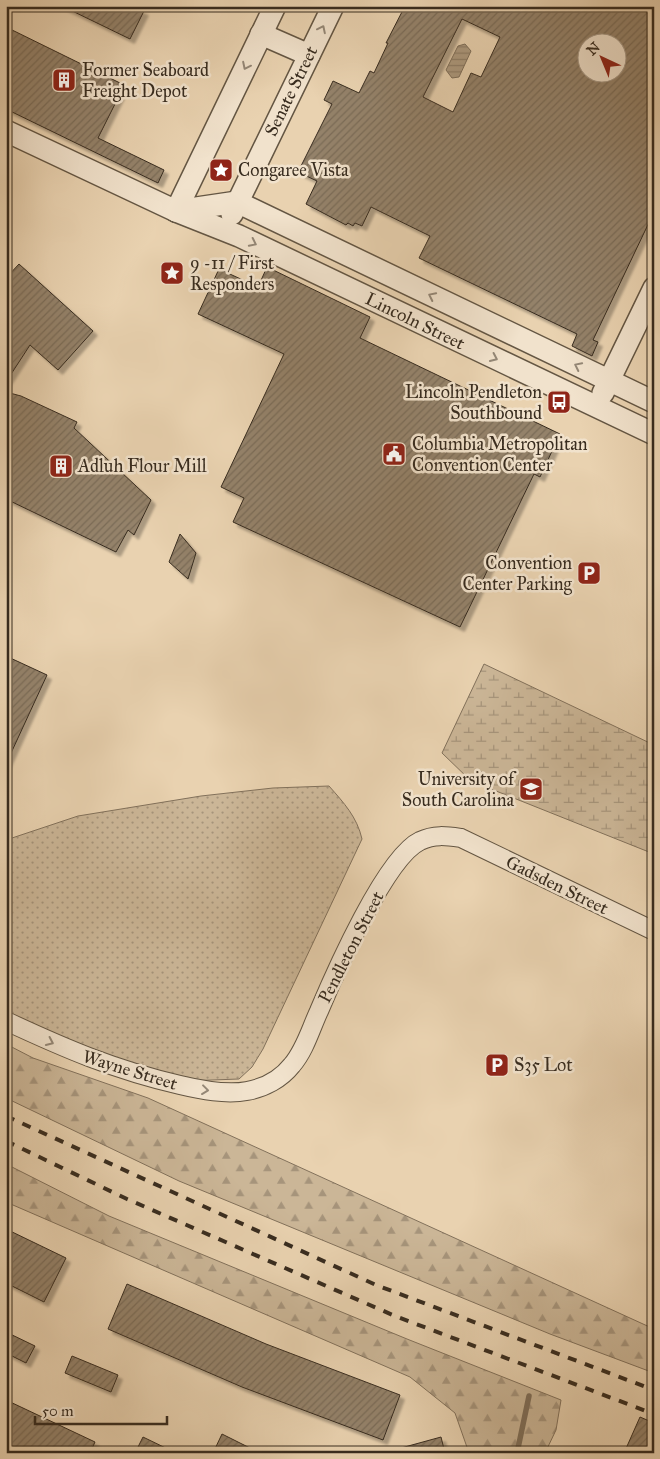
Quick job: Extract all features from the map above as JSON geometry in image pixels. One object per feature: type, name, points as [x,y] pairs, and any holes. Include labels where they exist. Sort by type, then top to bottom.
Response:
[{"type":"street","points":[[176,211],[274,6]]},
{"type":"street","name":"Senate Street","points":[[224,230],[333,6]]},
{"type":"street","points":[[261,34],[309,55]]},
{"type":"street","name":"Lincoln Street","points":[[6,131],[176,211],[224,230],[654,434]]},
{"type":"street","points":[[176,211],[237,202]]},
{"type":"street","name":"Lincoln Street","points":[[237,202],[654,402]]},
{"type":"street","points":[[596,406],[654,288]]},
{"type":"street","name":"Pendleton Street","points":[[260,1087],[280,1077],[294,1064],[340,962],[384,882],[402,855],[410,847],[428,838],[447,836],[461,838]]},
{"type":"street","name":"Gadsden Street","points":[[461,838],[654,931]]},
{"type":"street","name":"Wayne Street","points":[[6,1021],[80,1055],[117,1069],[199,1089],[230,1092],[260,1087]]},
{"type":"green space","points":[[484,664],[654,745],[654,854],[471,781],[442,753]]},
{"type":"green space","points":[[329,786],[345,804],[357,824],[362,839],[263,1049],[252,1067],[239,1079],[185,1081],[92,1052],[6,1012],[6,840],[78,816],[201,796],[273,788]]},
{"type":"green space","points":[[6,1044],[33,1058],[148,1098],[654,1329],[654,1373],[550,1334],[179,1181],[6,1098]]},
{"type":"green space","points":[[6,1164],[109,1216],[407,1339],[561,1400],[556,1430],[545,1453],[469,1453],[455,1413],[410,1377],[6,1202]]},
{"type":"shaded area","points":[[465,44],[471,51],[459,77],[452,78],[446,70],[458,46]]},
{"type":"building","points":[[62,6],[133,6],[144,11],[130,39]]},
{"type":"building","points":[[405,6],[634,6],[654,16],[654,212],[593,340],[598,342],[592,356],[572,346],[577,334],[419,258],[430,236],[371,207],[362,226],[355,223],[353,226],[348,223],[346,225],[306,204],[317,181],[300,173],[303,167],[301,166],[332,104],[324,100],[333,81],[359,93],[370,71],[374,73],[388,43],[386,43]],"holes":[[[462,19],[500,37],[481,77],[471,73],[453,112],[423,97]]]},
{"type":"building","name":"Former Seaboard Freight Depot","points":[[6,27],[120,83],[118,88],[122,90],[98,138],[164,170],[158,183],[6,109]]},
{"type":"building","points":[[19,264],[93,331],[58,370],[30,345],[6,382],[6,278]]},
{"type":"building","name":"Columbia Metropolitan Convention Center","points":[[267,267],[370,317],[360,338],[560,434],[540,477],[534,474],[460,627],[233,522],[244,498],[221,487],[284,354],[198,314],[219,269],[258,287]]},
{"type":"building","name":"Adluh Flour Mill","points":[[6,392],[21,396],[77,422],[74,428],[151,500],[134,535],[128,530],[116,552],[6,499]]},
{"type":"building","points":[[180,534],[196,553],[188,579],[169,562]]},
{"type":"building","points":[[6,656],[47,675],[6,764]]},
{"type":"building","points":[[6,1229],[66,1258],[44,1302],[6,1283]]},
{"type":"building","points":[[127,1284],[266,1344],[400,1395],[383,1440],[242,1387],[108,1329]]},
{"type":"building","points":[[6,1332],[35,1346],[26,1363],[6,1353]]},
{"type":"building","points":[[72,1356],[118,1375],[111,1392],[65,1373]]},
{"type":"building","points":[[6,1400],[95,1442],[90,1453],[6,1453]]},
{"type":"building","points":[[640,1417],[654,1423],[654,1440],[648,1453],[624,1453]]},
{"type":"building","points":[[222,1434],[260,1453],[213,1453]]},
{"type":"building","points":[[143,1437],[176,1453],[135,1453]]},
{"type":"building","points":[[441,1437],[445,1453],[402,1453],[401,1448]]},
{"type":"waterway","points":[[517,1453],[529,1396]]},
{"type":"railway","points":[[6,1116],[376,1285],[654,1390]]},
{"type":"railway","points":[[6,1141],[127,1199],[395,1316],[654,1414]]},
{"type":"place","name":"Former Seaboard Freight Depot","points":[[64,80]]},
{"type":"place","name":"Congaree Vista","points":[[221,170]]},
{"type":"place","name":"9 -11 / First Responders","points":[[172,273]]},
{"type":"place","name":"Lincoln Pendleton Southbound","points":[[559,402]]},
{"type":"place","name":"Columbia Metropolitan Convention Center","points":[[394,454]]},
{"type":"place","name":"Adluh Flour Mill","points":[[61,466]]},
{"type":"place","name":"Convention Center Parking","points":[[589,573]]},
{"type":"place","name":"University of South Carolina","points":[[531,789]]},
{"type":"place","name":"S35 Lot","points":[[497,1065]]}]
